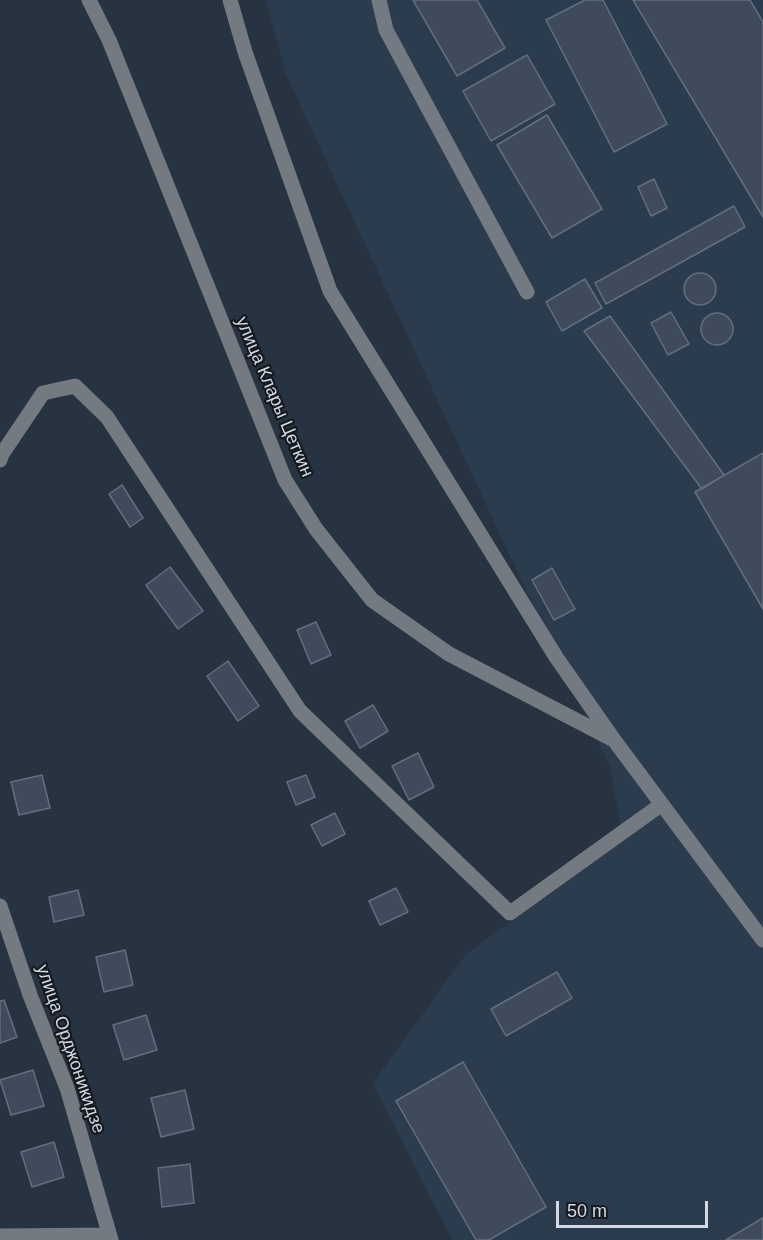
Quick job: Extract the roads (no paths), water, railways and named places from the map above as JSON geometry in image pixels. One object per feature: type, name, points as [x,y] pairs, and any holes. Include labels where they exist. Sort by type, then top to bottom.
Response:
[{"type":"street","name":"улица Клары Цеткин","points":[[89,0],[109,40],[285,480],[316,529],[372,600],[449,654],[614,740]]},
{"type":"street","points":[[230,0],[245,52],[330,291],[556,657],[614,740],[763,940]]},
{"type":"street","points":[[379,0],[386,30],[526,292]]},
{"type":"street","points":[[0,460],[43,393],[75,386],[107,417],[300,711],[510,913],[662,804]]},
{"type":"street","name":"улица Орджоникидзе","points":[[0,906],[30,995],[67,1088],[110,1238]]},
{"type":"street","points":[[0,1236],[110,1238]]}]
